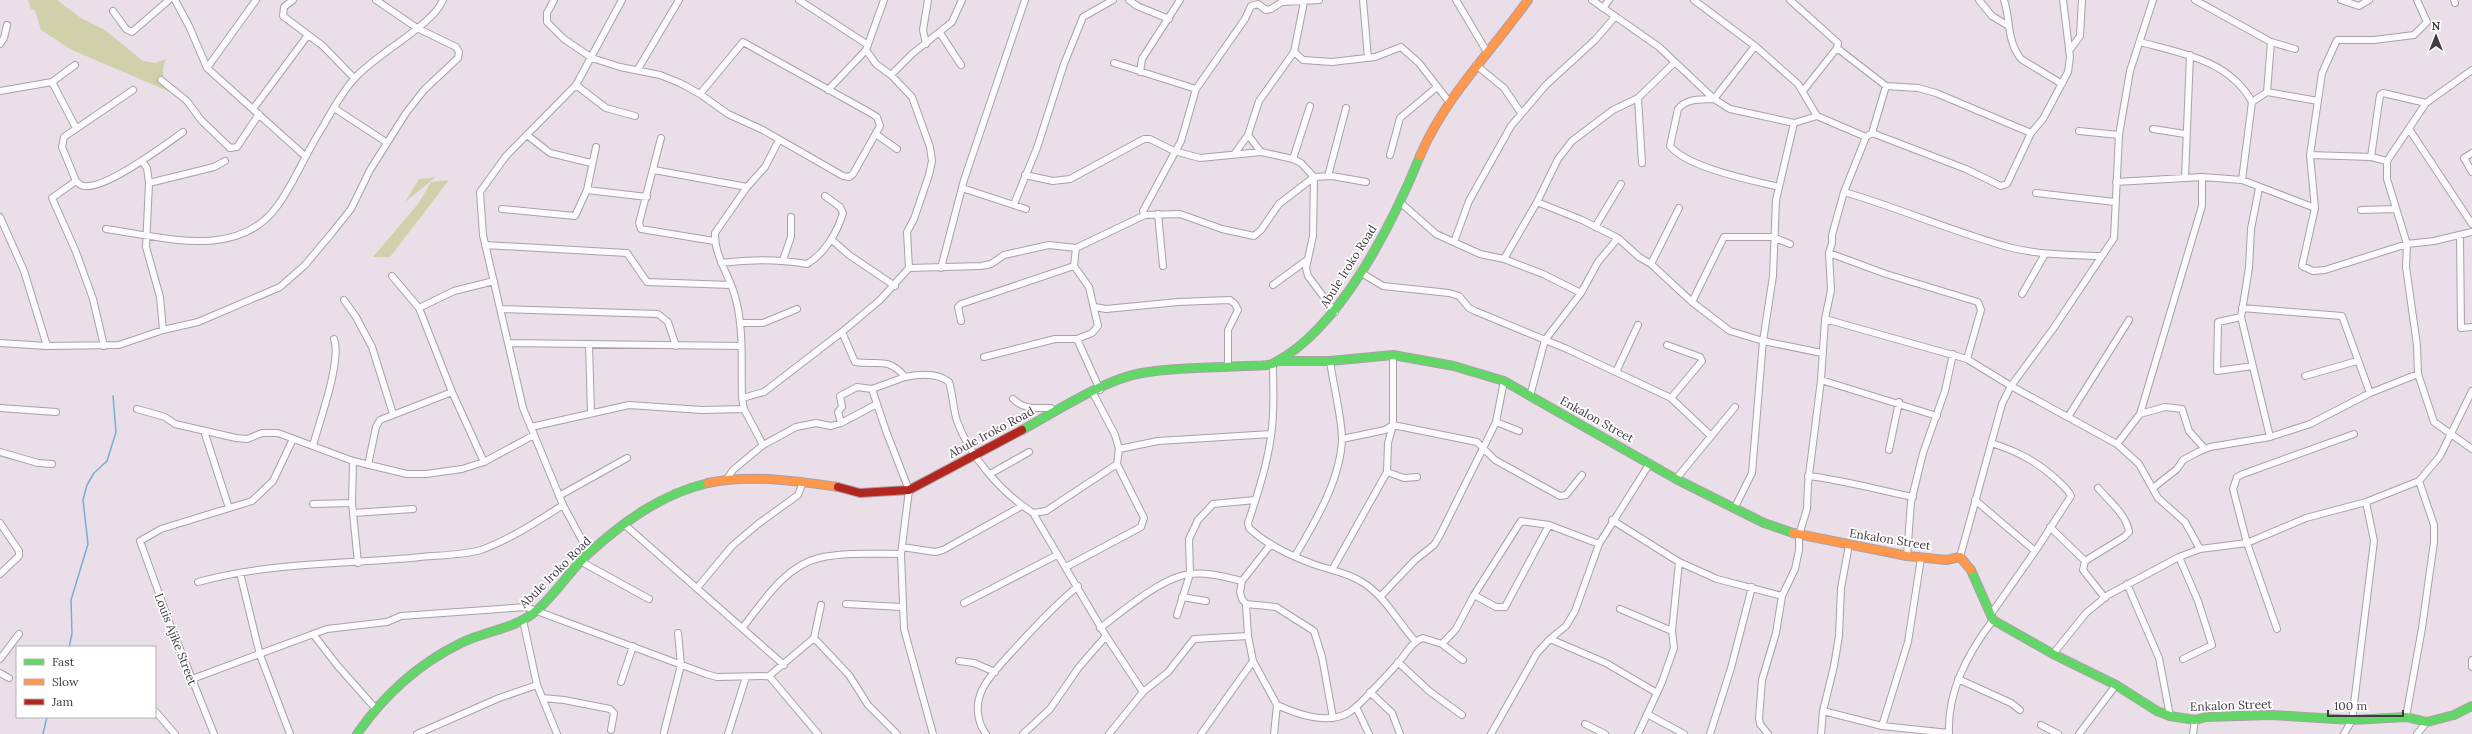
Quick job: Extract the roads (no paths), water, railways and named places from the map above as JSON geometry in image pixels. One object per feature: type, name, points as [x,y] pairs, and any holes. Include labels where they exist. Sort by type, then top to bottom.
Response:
[{"type":"street","points":[[113,11],[126,29],[132,32],[169,0]]},
{"type":"street","points":[[175,0],[189,26],[207,68],[305,156]]},
{"type":"street","points":[[207,68],[256,0]]},
{"type":"street","points":[[293,0],[284,7],[283,16],[323,46],[354,78]]},
{"type":"street","points":[[0,343],[47,346],[104,346],[131,342],[163,330],[198,322],[280,287],[305,265],[351,209],[370,170],[386,142],[424,90],[458,58],[459,52],[456,47],[417,28],[376,0]]},
{"type":"street","points":[[106,229],[197,241],[221,240],[246,234],[261,225],[278,205],[305,156],[354,78],[377,56],[417,28],[435,13],[443,0]]},
{"type":"street","points":[[554,0],[547,13],[547,22],[564,39],[592,58],[620,67],[660,74],[700,94],[728,114],[763,130],[843,176],[849,177],[853,174],[877,135],[880,126],[877,118],[742,42],[700,94]]},
{"type":"street","points":[[589,553],[563,505],[523,408],[485,245],[480,216],[480,192],[506,156],[576,85],[592,58],[622,0]]},
{"type":"street","points":[[638,69],[679,0]]},
{"type":"street","points":[[742,398],[764,392],[842,332],[895,286],[909,268],[907,232],[914,219],[929,175],[932,161],[930,147],[912,97],[891,75],[876,64],[867,48],[799,0]]},
{"type":"street","points":[[828,90],[867,48],[884,0]]},
{"type":"street","points":[[926,44],[923,30],[928,0]]},
{"type":"street","points":[[891,75],[952,22],[962,0]]},
{"type":"street","points":[[941,268],[962,188],[1025,0]]},
{"type":"street","points":[[1014,204],[1037,148],[1064,64],[1083,17],[1113,0]]},
{"type":"street","points":[[1129,0],[1137,6],[1169,19]]},
{"type":"street","points":[[1140,72],[1142,59],[1180,0]]},
{"type":"street","points":[[1144,215],[1143,211],[1181,141],[1196,89],[1245,19],[1251,6],[1258,4],[1266,10],[1272,9],[1282,2],[1319,0]]},
{"type":"street","points":[[1363,0],[1368,58]]},
{"type":"street","points":[[1456,0],[1487,52]]},
{"type":"street","points":[[1592,0],[1614,18],[1659,47],[1674,64],[1714,99],[1730,109],[1794,123],[1817,116],[1966,168],[2001,186],[2007,184],[2031,133],[2043,119],[2062,84],[2070,65],[2063,0]]},
{"type":"street","points":[[1603,8],[1609,0]]},
{"type":"street","points":[[1694,0],[1755,46],[1798,84],[1817,116]]},
{"type":"street","points":[[1790,0],[1835,40],[1838,48],[1886,86],[1918,88],[1936,93],[2031,133]]},
{"type":"street","points":[[1978,0],[1992,16],[2007,26]]},
{"type":"street","points":[[2004,0],[2007,10],[2007,26],[2021,60],[2062,84]]},
{"type":"street","points":[[2069,51],[2080,36],[2082,0]]},
{"type":"street","points":[[1992,617],[1970,568],[1960,557],[2002,404],[2011,386],[2053,329],[2100,256],[2114,238],[2119,135],[2130,71],[2153,0]]},
{"type":"street","points":[[2194,0],[2271,42],[2295,49]]},
{"type":"street","points":[[2341,0],[2358,6],[2369,0]]},
{"type":"street","points":[[2417,0],[2427,22],[2414,35],[2374,40],[2337,40],[2322,73],[2310,155],[2315,208],[2302,266],[2314,271],[2325,270],[2407,244],[2472,232]]},
{"type":"street","points":[[1236,153],[1248,135],[1259,101],[1294,52],[1304,2]]},
{"type":"street","name":"Abule Iroko Road","points":[[357,734],[375,708],[412,673],[461,643],[523,620],[536,611],[589,553],[625,524],[644,509],[664,498],[688,488],[727,479],[803,482],[840,487],[860,493],[909,490],[1055,412],[1097,392],[1111,383],[1141,373],[1276,362],[1306,342],[1335,312],[1401,202],[1424,148],[1450,103],[1476,65],[1524,2]]},
{"type":"street","points":[[1454,242],[1469,201],[1511,126],[1521,113],[1567,64],[1595,40],[1614,18]]},
{"type":"street","points":[[0,44],[4,38],[7,25]]},
{"type":"street","points":[[940,33],[961,65]]},
{"type":"street","points":[[253,109],[308,35]]},
{"type":"street","points":[[2140,42],[2190,55],[2227,72],[2245,89],[2252,102],[2242,180]]},
{"type":"street","points":[[2267,92],[2271,42]]},
{"type":"street","points":[[1755,46],[1714,99],[1688,101],[1682,104],[1678,109],[1670,146],[1674,150],[1702,166],[1779,187]]},
{"type":"street","points":[[1294,52],[1299,58],[1314,61],[1368,58],[1401,47],[1420,64],[1450,103]]},
{"type":"street","points":[[1803,91],[1838,48]]},
{"type":"street","points":[[2184,178],[2190,55]]},
{"type":"street","points":[[1114,63],[1196,89]]},
{"type":"street","points":[[1504,259],[1537,202],[1558,160],[1572,141],[1613,110],[1638,98],[1674,64]]},
{"type":"street","points":[[0,91],[52,82],[75,65]]},
{"type":"street","points":[[1476,65],[1504,88],[1521,113]]},
{"type":"street","points":[[2472,71],[2426,103],[2387,161],[2387,179],[2407,244],[2406,267],[2417,345],[2418,374],[2434,422],[2472,449]]},
{"type":"street","points":[[161,80],[187,101],[201,120],[230,148],[237,147],[259,114]]},
{"type":"street","points":[[52,82],[76,128]]},
{"type":"street","points":[[576,85],[606,108],[635,116]]},
{"type":"street","points":[[1768,734],[1760,724],[1759,718],[1762,680],[1776,633],[1782,596],[1795,569],[1799,550],[1799,535],[1807,509],[1808,476],[1821,380],[1822,353],[1826,319],[1831,290],[1829,253],[1844,192],[1869,135],[1886,86]]},
{"type":"street","points":[[1390,155],[1400,118],[1437,87]]},
{"type":"street","points":[[133,90],[64,137],[62,142],[76,181],[83,186],[90,186],[111,178],[142,161],[183,132]]},
{"type":"street","points":[[2252,102],[2267,92],[2318,100]]},
{"type":"street","points":[[2371,157],[2380,95],[2384,93],[2426,103]]},
{"type":"street","points":[[1638,98],[1642,164]]},
{"type":"street","points":[[1293,159],[1310,106]]},
{"type":"street","points":[[334,108],[386,142]]},
{"type":"street","points":[[1328,176],[1346,108]]},
{"type":"street","points":[[1734,509],[1752,473],[1763,341],[1773,276],[1773,237],[1779,187],[1794,123]]},
{"type":"street","points":[[2409,129],[2472,224]]},
{"type":"street","points":[[2153,130],[2185,134]]},
{"type":"street","points":[[2079,131],[2119,135]]},
{"type":"street","points":[[527,135],[550,154],[591,163]]},
{"type":"street","points":[[877,135],[897,149]]},
{"type":"street","points":[[1248,135],[1261,152]]},
{"type":"street","points":[[661,138],[654,170],[639,223],[641,229],[714,241]]},
{"type":"street","points":[[1025,175],[1053,181],[1070,179],[1144,139],[1150,139],[1174,152],[1200,158],[1236,153],[1261,152],[1293,159],[1301,163],[1314,177],[1313,236],[1307,260],[1308,276],[1335,312]]},
{"type":"street","points":[[763,445],[744,409],[742,398],[740,323],[731,285],[721,263],[714,241],[714,233],[748,187],[765,167],[779,140]]},
{"type":"street","points":[[502,209],[575,216],[587,190],[591,163],[596,147]]},
{"type":"street","points":[[2472,153],[2464,158],[2472,172]]},
{"type":"street","points":[[2310,155],[2371,157],[2387,161]]},
{"type":"street","points":[[142,161],[147,168],[149,183],[145,235],[149,265],[162,304],[163,330]]},
{"type":"street","points":[[149,183],[214,167],[225,161]]},
{"type":"street","points":[[654,170],[748,187]]},
{"type":"street","points":[[909,268],[981,266],[991,264],[1004,255],[1049,245],[1076,248],[1144,215],[1180,214],[1222,229],[1254,236],[1261,230],[1279,204],[1314,177],[1328,176],[1366,182]]},
{"type":"street","points":[[2116,182],[2202,177],[2242,180],[2259,188],[2315,208]]},
{"type":"street","points":[[2117,444],[2140,414],[2202,206],[2202,177]]},
{"type":"street","points":[[76,181],[52,198],[52,202],[76,252],[93,299],[104,346]]},
{"type":"street","points":[[1595,227],[1621,184]]},
{"type":"street","points":[[962,188],[1026,209]]},
{"type":"street","points":[[2259,188],[2251,229],[2249,268],[2241,317],[2270,437]]},
{"type":"street","points":[[587,190],[647,197]]},
{"type":"street","points":[[1844,192],[1888,205],[2012,248],[2044,254],[2100,256]]},
{"type":"street","points":[[2036,192],[2115,202]]},
{"type":"street","points":[[721,263],[751,259],[783,260],[807,264],[832,240],[843,213],[840,207],[825,196]]},
{"type":"street","points":[[1401,202],[1436,234],[1480,254],[1504,259],[1542,274],[1581,293]]},
{"type":"street","points":[[1537,202],[1618,238],[1639,257],[1651,264],[1692,302],[1730,331],[1763,341],[1822,353]]},
{"type":"street","points":[[1651,264],[1679,208]]},
{"type":"street","points":[[2361,210],[2395,209]]},
{"type":"street","points":[[1158,214],[1163,266]]},
{"type":"street","points":[[0,217],[3,231],[35,300],[47,346]]},
{"type":"street","points":[[783,260],[791,237],[791,217]]},
{"type":"street","points":[[2460,235],[2461,328],[2472,327]]},
{"type":"street","points":[[1692,302],[1724,237],[1773,237],[1790,244]]},
{"type":"street","points":[[1530,396],[1545,340],[1581,293],[1598,262],[1618,238]]},
{"type":"street","points":[[832,240],[849,255],[895,286]]},
{"type":"street","points":[[485,245],[627,253],[647,282],[731,285]]},
{"type":"street","points":[[984,357],[1054,339],[1077,339],[1092,333],[1098,326],[1098,319],[1089,287],[1074,266],[1076,248]]},
{"type":"street","points":[[1829,253],[1886,274],[1978,302],[1981,310],[1967,359]]},
{"type":"street","points":[[2022,294],[2044,254]]},
{"type":"street","points":[[1273,285],[1307,260]]},
{"type":"street","points":[[961,321],[958,307],[961,304],[1074,266]]},
{"type":"street","points":[[1360,272],[1383,286],[1449,293],[1459,296],[1469,308],[1475,311],[1545,340],[1671,398],[1711,436]]},
{"type":"street","points":[[392,276],[419,308],[452,392],[484,462]]},
{"type":"street","points":[[419,308],[454,291],[494,281]]},
{"type":"street","points":[[344,300],[367,335],[393,414]]},
{"type":"street","points":[[1095,307],[1106,309],[1178,302],[1230,300],[1235,304],[1238,310],[1228,330],[1228,366]]},
{"type":"street","points":[[500,308],[658,314],[668,322],[676,346]]},
{"type":"street","points":[[2242,308],[2342,316],[2357,361],[2370,393]]},
{"type":"street","points":[[740,323],[763,323],[797,309]]},
{"type":"street","points":[[1098,319],[1106,309]]},
{"type":"street","points":[[2241,317],[2218,322],[2217,371],[2253,366]]},
{"type":"street","points":[[1826,319],[1967,359],[2011,386],[2117,444],[2139,464],[2158,498],[2185,522],[2200,550]]},
{"type":"street","points":[[2068,417],[2129,320]]},
{"type":"street","points":[[1616,372],[1638,325]]},
{"type":"street","points":[[842,332],[855,362],[885,362],[899,370],[905,377]]},
{"type":"street","points":[[312,446],[332,376],[336,353],[334,339]]},
{"type":"street","points":[[1066,567],[1141,527],[1144,523],[1144,518],[1117,464],[1119,449],[1115,435],[1077,339]]},
{"type":"street","points":[[508,343],[740,346]]},
{"type":"street","points":[[589,344],[591,413]]},
{"type":"street","points":[[1667,345],[1700,357],[1702,361],[1671,398]]},
{"type":"street","points":[[1907,556],[1913,497],[1923,453],[1937,416],[1953,354]]},
{"type":"street","points":[[1332,570],[1387,472],[1388,443],[1393,425],[1393,355]]},
{"type":"street","name":"Enkalon Street","points":[[1276,362],[1330,361],[1393,355],[1454,366],[1504,381],[1676,479],[1764,523],[1799,535],[1907,556],[1946,560],[1960,557]]},
{"type":"street","points":[[1294,556],[1312,527],[1330,488],[1338,461],[1342,439],[1330,361]]},
{"type":"street","points":[[2305,376],[2357,361]]},
{"type":"street","points":[[1276,362],[1271,434],[1256,500],[1248,523],[1249,528],[1271,544],[1294,556],[1332,570],[1346,573],[1363,582],[1380,597],[1415,641]]},
{"type":"street","points":[[841,423],[838,412],[842,407],[840,396],[857,387],[872,389],[905,377],[920,374],[932,376],[949,382],[955,401],[957,420],[974,455],[990,474],[1022,506],[1033,513],[1057,555],[1078,586],[1100,628],[1143,692]]},
{"type":"street","points":[[2153,488],[2177,469],[2183,460],[2205,450],[2270,437],[2310,424],[2370,393],[2418,374]]},
{"type":"street","points":[[1821,380],[1899,402],[1937,416]]},
{"type":"street","points":[[1380,597],[1415,560],[1434,545],[1496,422],[1504,381]]},
{"type":"street","points":[[872,389],[876,404],[909,490],[902,551],[902,607],[907,645],[934,734]]},
{"type":"street","points":[[2053,654],[2086,613],[2105,598],[2127,584],[2179,557],[2200,550],[2247,543],[2306,518],[2366,502],[2418,481],[2433,465],[2452,434],[2472,391]]},
{"type":"street","points":[[368,465],[380,420],[452,392]]},
{"type":"street","points":[[1013,399],[1019,405],[1036,408],[1051,408],[1055,412]]},
{"type":"street","points":[[1889,450],[1899,402]]},
{"type":"street","points":[[727,479],[733,470],[763,445],[796,426],[816,423],[831,426],[841,423],[876,404]]},
{"type":"street","points":[[531,427],[629,405],[702,410],[744,409]]},
{"type":"street","points":[[1676,479],[1735,407]]},
{"type":"street","points":[[2140,414],[2165,407],[2182,409],[2188,431],[2205,450]]},
{"type":"street","points":[[0,408],[56,412]]},
{"type":"street","points":[[137,409],[165,417],[175,424],[204,432],[247,439],[262,433],[278,433],[353,461],[407,474],[426,474],[462,469],[484,462],[534,435]]},
{"type":"street","points":[[1496,422],[1519,431]]},
{"type":"street","points":[[1342,439],[1385,430],[1393,425],[1477,442],[1495,460],[1560,496],[1566,495],[1582,475]]},
{"type":"street","points":[[204,432],[229,508],[252,501],[273,481],[294,439]]},
{"type":"street","points":[[1119,449],[1158,441],[1212,436],[1271,434]]},
{"type":"street","points":[[2277,629],[2247,543],[2233,488],[2237,477],[2354,434]]},
{"type":"street","points":[[1823,711],[1882,726],[1949,733],[1958,679],[1972,647],[2050,527],[2070,500],[2069,492],[2032,460],[2014,450],[1991,443]]},
{"type":"street","points":[[0,452],[38,463],[52,464]]},
{"type":"street","points":[[990,474],[1029,452]]},
{"type":"street","points":[[559,496],[627,458]]},
{"type":"street","points":[[353,461],[352,502],[358,563]]},
{"type":"street","points":[[1491,734],[1537,653],[1550,638],[1566,626],[1575,611],[1599,544],[1612,520],[1650,463]]},
{"type":"street","points":[[1033,513],[1046,511],[1079,491],[1117,464]]},
{"type":"street","points":[[1387,472],[1404,478],[1417,477]]},
{"type":"street","points":[[1808,476],[1850,482],[1876,490],[1913,497]]},
{"type":"street","points":[[2406,717],[2422,628],[2434,542],[2434,525],[2418,481]]},
{"type":"street","points":[[697,588],[736,542],[798,495],[803,482]]},
{"type":"street","points":[[2098,488],[2119,512],[2128,526],[2129,532],[2085,561],[2083,570],[2105,598]]},
{"type":"street","points":[[1177,615],[1190,574],[1189,539],[1198,520],[1213,504],[1256,500]]},
{"type":"street","points":[[1975,500],[2035,551]]},
{"type":"street","points":[[313,504],[352,502]]},
{"type":"street","points":[[2344,734],[2352,720],[2374,541],[2366,502]]},
{"type":"street","points":[[198,582],[240,573],[285,567],[358,563],[481,549],[518,532],[563,505]]},
{"type":"street","points":[[743,627],[772,590],[797,568],[818,558],[847,554],[902,551],[935,552],[943,550],[1022,506]]},
{"type":"street","name":"Louis Ajike Street","points":[[214,734],[140,543],[142,538],[161,529],[229,508]]},
{"type":"street","points":[[353,513],[413,509]]},
{"type":"street","points":[[1612,520],[1678,562],[1717,579],[1782,596]]},
{"type":"street","points":[[1442,644],[1456,629],[1474,595],[1521,521],[1549,525],[1599,544]]},
{"type":"street","points":[[625,524],[743,627],[784,665]]},
{"type":"street","points":[[0,574],[19,556],[20,551],[1,525]]},
{"type":"street","points":[[1474,595],[1496,607],[1505,607],[1549,525]]},
{"type":"street","points":[[2050,527],[2085,561]]},
{"type":"street","points":[[1271,544],[1242,581],[1240,592],[1242,599],[1246,604],[1248,636],[1253,661],[1277,705],[1274,734]]},
{"type":"street","points":[[1821,734],[1823,711],[1835,659],[1841,588],[1849,545]]},
{"type":"street","points":[[964,603],[1057,555]]},
{"type":"street","points":[[2179,557],[2198,601],[2212,645],[2183,659]]},
{"type":"street","points":[[1882,726],[1908,642],[1921,558]]},
{"type":"street","points":[[580,562],[649,599]]},
{"type":"street","points":[[1638,734],[1657,692],[1674,648],[1672,631],[1678,562]]},
{"type":"street","points":[[240,573],[260,655],[290,734]]},
{"type":"street","points":[[1100,628],[1173,579],[1190,574],[1219,575],[1242,581]]},
{"type":"street","points":[[2127,584],[2159,658],[2170,716]]},
{"type":"street","points":[[986,734],[979,725],[979,698],[995,672],[1050,609],[1078,586]]},
{"type":"street","points":[[1710,734],[1731,668],[1752,587]]},
{"type":"street","points":[[1182,597],[1206,601]]},
{"type":"street","points":[[846,604],[902,607]]},
{"type":"street","points":[[1246,604],[1276,607],[1314,631],[1322,657],[1333,718]]},
{"type":"street","points":[[192,679],[260,655],[327,628],[387,622],[401,616],[526,607],[717,677],[769,676],[784,665],[814,638],[821,605]]},
{"type":"street","points":[[1620,609],[1672,631]]},
{"type":"street","name":"Enkalon Street","points":[[1992,617],[2053,654],[2116,685],[2157,711],[2170,716],[2195,720],[2206,717],[2272,715],[2352,720],[2406,717],[2427,722],[2454,715],[2472,706]]},
{"type":"street","points":[[523,620],[537,685],[557,734]]},
{"type":"street","points":[[664,732],[681,665],[678,633]]},
{"type":"street","points":[[0,659],[19,634]]},
{"type":"street","points":[[313,634],[337,665],[375,708]]},
{"type":"street","points":[[1023,734],[1050,709],[1079,667],[1099,641],[1106,636]]},
{"type":"street","points":[[1109,734],[1143,692],[1168,672],[1194,639],[1248,636]]},
{"type":"street","points":[[814,638],[849,676],[868,705],[897,734]]},
{"type":"street","points":[[1277,705],[1308,716],[1333,718],[1348,714],[1398,662],[1415,641],[1428,638],[1442,644],[1463,660]]},
{"type":"street","points":[[1550,638],[1606,663],[1657,692]]},
{"type":"street","points":[[621,682],[633,646]]},
{"type":"street","points":[[2472,660],[2472,667]]},
{"type":"street","points":[[959,661],[974,663],[995,672]]},
{"type":"street","points":[[1201,734],[1253,661]]},
{"type":"street","points":[[1398,662],[1429,692],[1462,715]]},
{"type":"street","points":[[0,673],[9,678]]},
{"type":"street","points":[[769,676],[816,733]]},
{"type":"street","points":[[728,734],[746,677]]},
{"type":"street","points":[[1958,679],[2004,699],[2020,710]]},
{"type":"street","points":[[417,734],[498,698],[537,685]]},
{"type":"street","points":[[2079,734],[2116,685]]},
{"type":"street","points":[[1370,692],[1392,712],[1400,734]]},
{"type":"street","points":[[543,698],[564,700],[610,709],[614,713],[611,730]]},
{"type":"street","points":[[1356,707],[1369,734]]},
{"type":"street","points":[[156,712],[175,734]]},
{"type":"street","points":[[1647,714],[1684,734]]},
{"type":"street","points":[[2193,734],[2195,720]]},
{"type":"street","points":[[2417,734],[2427,722]]},
{"type":"street","points":[[1585,724],[1605,734]]},
{"type":"street","points":[[2041,725],[2058,734]]},
{"type":"waterway","points":[[69,646],[72,634],[71,600],[88,544],[83,500],[87,485],[94,473],[107,461],[116,432],[113,396]]},
{"type":"waterway","points":[[43,734],[47,718]]}]
